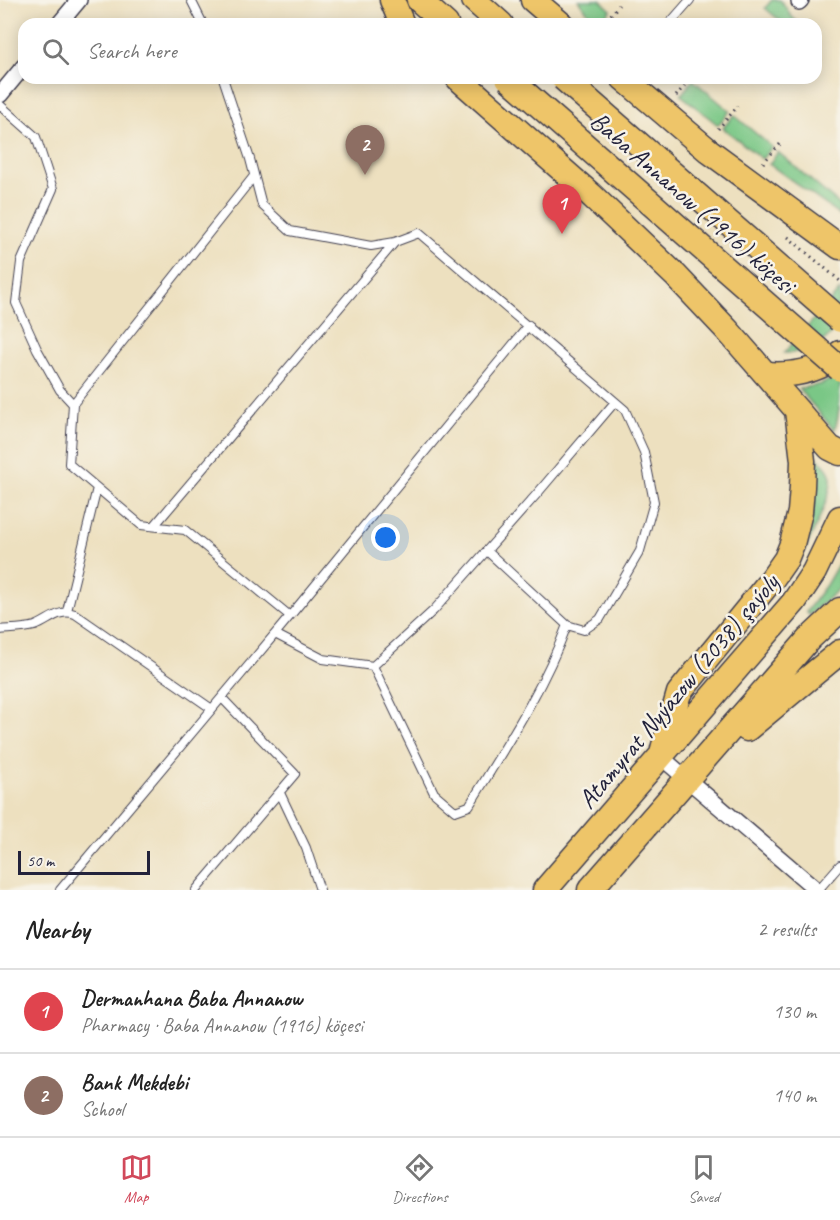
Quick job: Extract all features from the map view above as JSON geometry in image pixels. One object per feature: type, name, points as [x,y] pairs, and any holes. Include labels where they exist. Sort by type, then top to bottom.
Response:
[{"type":"main road","points":[[392,0],[400,18]]},
{"type":"main road","points":[[419,0],[439,18]]},
{"type":"main road","points":[[474,0],[494,18]]},
{"type":"main road","points":[[533,0],[554,18]]},
{"type":"main road","points":[[465,84],[638,239],[676,276],[830,448],[840,453]]},
{"type":"main road","name":"Baba Annanow (1916) köçesi","points":[[515,84],[840,369]]},
{"type":"main road","name":"Baba Annanow (1916) köçesi","points":[[570,84],[840,320]]},
{"type":"main road","points":[[630,84],[709,152],[840,247]]},
{"type":"main road","points":[[766,374],[785,375],[802,372],[823,366],[840,353]]},
{"type":"main road","points":[[661,757],[679,693],[772,579],[786,559],[792,544],[800,512],[803,461],[797,410]]},
{"type":"main road","name":"Atamyrat Nyýazow (2038) şaýoly","points":[[545,890],[794,602],[814,572],[840,518]]},
{"type":"main road","points":[[590,890],[809,639],[840,610]]},
{"type":"main road","points":[[687,779],[840,652]]},
{"type":"street","points":[[63,18],[79,0]]},
{"type":"street","points":[[2,90],[18,73]]},
{"type":"street","points":[[661,757],[818,890]]},
{"type":"lane","points":[[191,0],[200,18]]},
{"type":"lane","points":[[674,18],[690,0]]},
{"type":"lane","points":[[225,84],[262,205],[290,231],[371,246],[394,242],[419,233],[625,410],[644,452],[654,502],[640,551],[600,619],[584,630],[567,625],[487,550]]},
{"type":"lane","points":[[0,105],[36,136],[53,189],[21,262],[16,303],[60,390],[72,404]]},
{"type":"lane","points":[[255,176],[72,404],[69,464],[141,525],[185,530],[290,616]]},
{"type":"lane","points":[[155,525],[394,242]]},
{"type":"lane","points":[[60,890],[222,698],[528,326]]},
{"type":"lane","points":[[373,666],[434,610],[615,402]]},
{"type":"lane","points":[[67,611],[97,488]]},
{"type":"lane","points":[[0,630],[34,626],[67,611],[75,614],[212,710]]},
{"type":"lane","points":[[373,666],[434,793],[454,810],[469,806],[523,718],[553,662],[567,625]]},
{"type":"lane","points":[[275,634],[323,658],[373,666]]},
{"type":"lane","points":[[196,890],[295,774],[222,698]]},
{"type":"lane","points":[[280,793],[306,848],[320,890]]},
{"type":"lane","points":[[818,890],[840,865]]},
{"type":"path","points":[[608,18],[620,4]]},
{"type":"path","points":[[676,96],[686,84]]},
{"type":"path","points":[[718,129],[738,106]]},
{"type":"path","points":[[764,163],[781,143]]},
{"type":"path","points":[[834,287],[840,281]]},
{"type":"green space","points":[[578,0],[600,0],[611,10],[604,18],[592,18]]},
{"type":"green space","points":[[772,0],[780,0],[793,18],[777,18],[765,8]]},
{"type":"green space","points":[[690,84],[698,84],[730,111],[718,125],[681,95]]},
{"type":"green space","points":[[734,115],[772,147],[762,159],[723,128]]},
{"type":"green space","points":[[778,152],[840,205],[840,215],[769,164]]},
{"type":"green space","points":[[840,290],[839,323],[830,335],[807,349],[784,353]]},
{"type":"green space","points":[[840,374],[839,409],[835,429],[833,429],[799,389],[822,384]]},
{"type":"green space","points":[[815,456],[825,466],[831,479],[828,495],[804,552],[801,551],[811,516],[814,493]]},
{"type":"green space","points":[[840,561],[840,588],[809,615],[806,612]]},
{"type":"place","name":"Bank Mekdebi","points":[[365,175]]},
{"type":"place","name":"Dermanhana Baba Annanow","points":[[562,234]]}]
